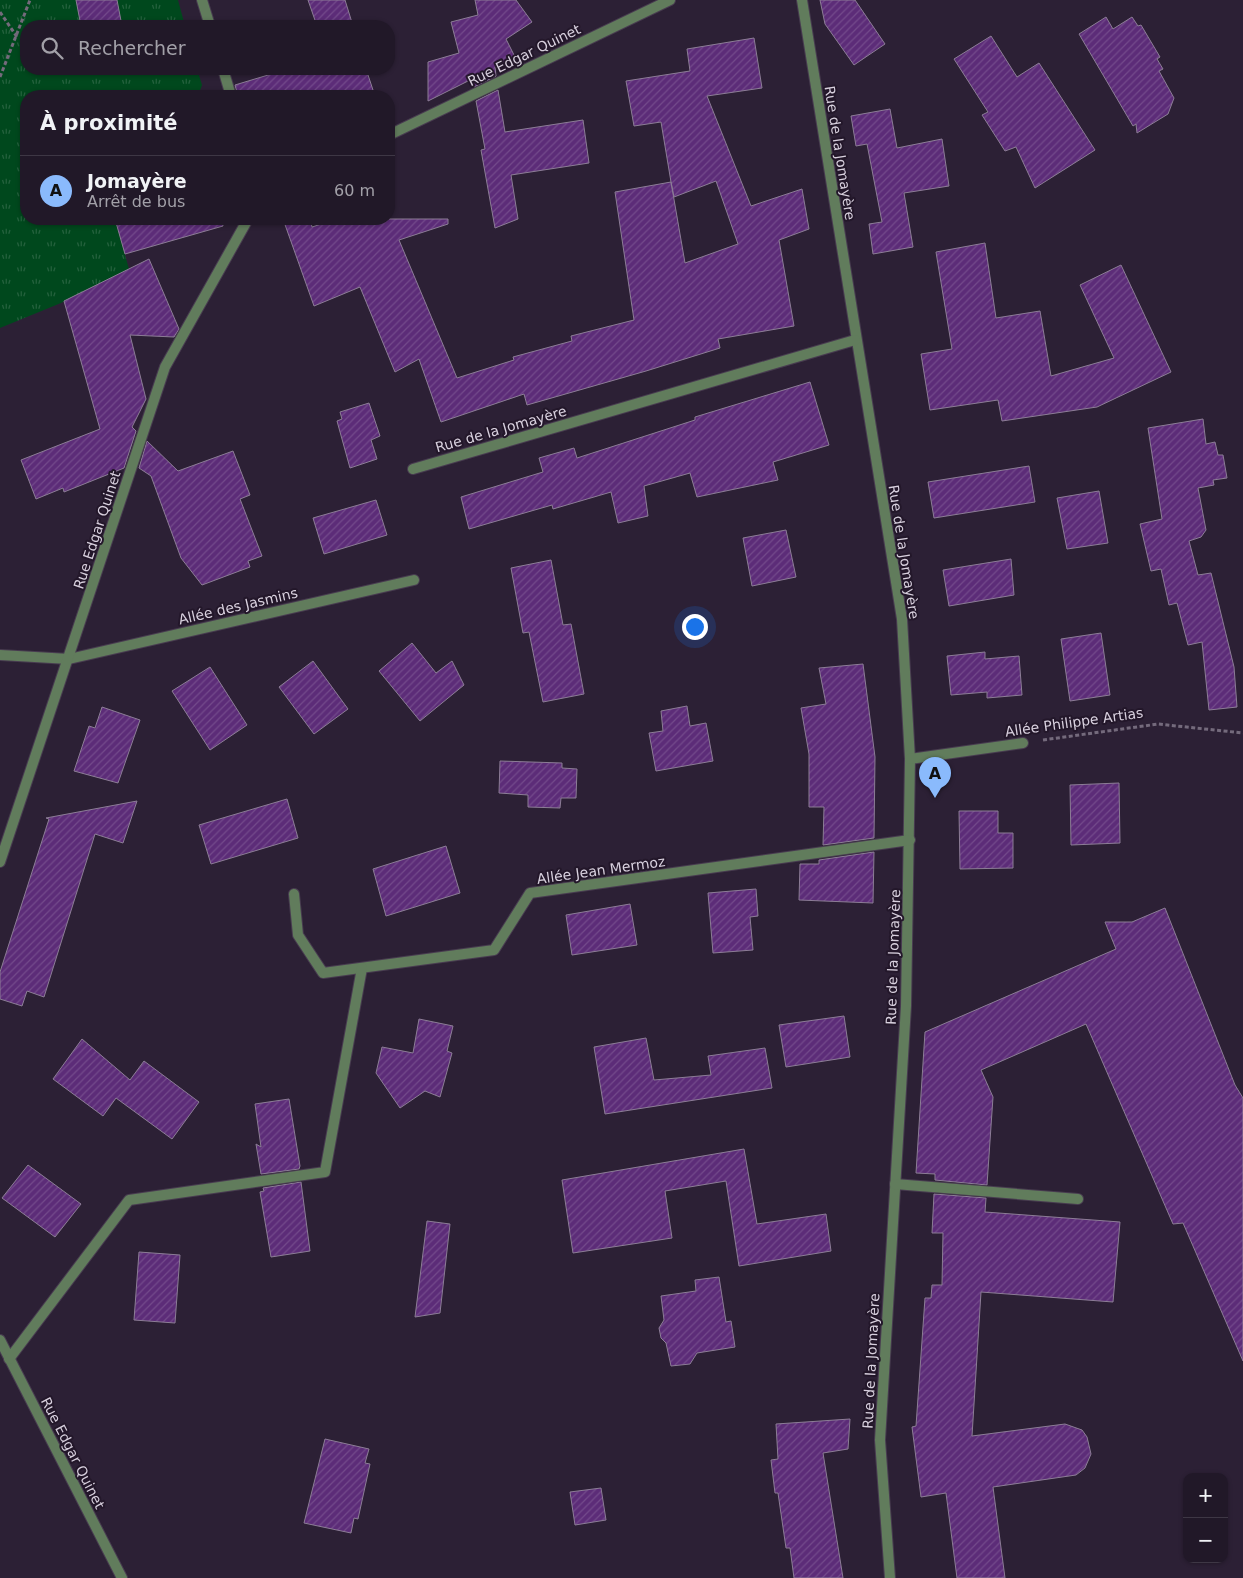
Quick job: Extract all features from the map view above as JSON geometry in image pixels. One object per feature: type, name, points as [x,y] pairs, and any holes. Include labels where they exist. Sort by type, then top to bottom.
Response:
[{"type":"street","points":[[202,0],[208,20]]},
{"type":"street","name":"Rue Edgar Quinet","points":[[395,132],[670,0]]},
{"type":"street","name":"Rue de la Jomayère","points":[[802,0],[855,340],[902,619],[910,759],[906,1006],[880,1440],[890,1578]]},
{"type":"street","points":[[225,75],[229,90]]},
{"type":"street","name":"Rue Edgar Quinet","points":[[0,862],[4,838],[69,659],[165,367],[245,225]]},
{"type":"street","name":"Rue de la Jomayère","points":[[414,469],[855,340]]},
{"type":"street","name":"Allée des Jasmins","points":[[0,655],[69,659],[414,580]]},
{"type":"street","name":"Allée Philippe Artias","points":[[910,759],[1023,743]]},
{"type":"street","name":"Allée Jean Mermoz","points":[[294,894],[298,935],[323,973],[494,950],[530,893],[910,840]]},
{"type":"street","points":[[9,1359],[129,1200],[325,1172],[362,968]]},
{"type":"street","points":[[895,1184],[1078,1199]]},
{"type":"street","name":"Rue Edgar Quinet","points":[[0,1340],[122,1578]]},
{"type":"path","points":[[23,20],[30,0]]},
{"type":"path","points":[[0,12],[17,37]]},
{"type":"path","points":[[0,77],[20,28]]},
{"type":"path","name":"Allée Philippe Artias","points":[[1023,743],[1158,724],[1243,733]]},
{"type":"green space","points":[[0,0],[178,0],[183,20],[20,20],[20,75],[199,75],[202,85],[200,90],[20,90],[20,225],[117,225],[129,269],[61,303],[0,328]]},
{"type":"building","points":[[76,0],[117,0],[121,20],[80,20]]},
{"type":"building","points":[[308,0],[345,0],[351,20],[315,20]]},
{"type":"building","points":[[475,0],[516,0],[532,22],[506,39],[515,57],[495,67],[496,76],[474,87],[472,79],[428,101],[428,62],[459,53],[451,22],[478,15]]},
{"type":"building","points":[[820,0],[855,0],[885,44],[854,65],[825,24]]},
{"type":"building","points":[[1106,17],[1113,29],[1132,17],[1138,26],[1141,25],[1160,57],[1157,59],[1163,69],[1159,71],[1174,98],[1168,114],[1137,133],[1136,124],[1133,126],[1079,34]]},
{"type":"building","points":[[991,36],[1017,77],[1039,63],[1095,150],[1035,188],[1016,147],[1005,151],[982,115],[988,112],[954,59]]},
{"type":"building","points":[[754,38],[762,88],[707,96],[751,206],[802,189],[809,229],[779,240],[794,326],[718,339],[720,348],[646,371],[527,405],[524,394],[441,422],[419,359],[395,372],[360,287],[314,306],[285,225],[312,225],[312,227],[318,225],[395,225],[395,219],[448,219],[448,224],[399,240],[457,378],[514,360],[513,357],[572,341],[571,336],[634,320],[615,192],[671,182],[661,122],[634,126],[626,81],[690,71],[687,49]],"holes":[[[716,181],[738,244],[685,263],[671,182],[674,197]]]},
{"type":"building","points":[[268,75],[368,75],[373,90],[236,90],[235,85]]},
{"type":"building","points":[[498,90],[505,132],[583,120],[589,163],[511,175],[518,219],[495,228],[481,150],[485,149],[476,101]]},
{"type":"building","points":[[890,109],[897,148],[942,139],[949,186],[904,193],[913,247],[873,254],[869,224],[882,222],[867,144],[856,146],[851,116]]},
{"type":"building","points":[[117,225],[223,225],[223,226],[125,254]]},
{"type":"building","points":[[985,243],[996,318],[1040,311],[1051,376],[1114,358],[1080,285],[1121,265],[1171,372],[1097,407],[1002,421],[998,400],[930,410],[921,354],[952,349],[936,252]]},
{"type":"building","points":[[149,259],[179,329],[174,337],[130,335],[146,399],[132,427],[136,431],[124,468],[64,492],[63,488],[36,499],[21,460],[100,429],[64,301]]},
{"type":"building","points":[[810,382],[829,445],[773,462],[778,480],[697,497],[690,473],[644,486],[648,516],[618,523],[611,492],[553,509],[552,505],[469,529],[461,497],[543,472],[539,458],[574,448],[577,458],[695,420],[695,417]]},
{"type":"building","points":[[369,403],[380,436],[371,440],[377,459],[350,468],[337,421],[342,419],[340,412]]},
{"type":"building","points":[[1203,419],[1206,444],[1215,442],[1218,455],[1223,455],[1227,478],[1213,480],[1214,485],[1198,488],[1206,530],[1201,537],[1189,541],[1198,575],[1211,573],[1234,667],[1237,707],[1209,710],[1202,642],[1188,645],[1177,603],[1169,605],[1161,569],[1151,571],[1140,524],[1162,519],[1148,428]]},
{"type":"building","points":[[147,441],[178,471],[233,451],[250,495],[240,499],[262,556],[248,561],[250,567],[202,585],[181,558],[151,476],[139,468]]},
{"type":"building","points":[[1029,466],[1035,502],[934,518],[928,482]]},
{"type":"building","points":[[1099,491],[1108,543],[1067,549],[1057,498]]},
{"type":"building","points":[[376,500],[387,535],[324,554],[313,518]]},
{"type":"building","points":[[786,530],[796,577],[752,586],[743,538]]},
{"type":"building","points":[[1011,559],[1014,595],[949,606],[943,570]]},
{"type":"building","points":[[551,560],[563,625],[571,624],[584,694],[543,702],[529,632],[523,633],[511,568]]},
{"type":"building","points":[[1101,633],[1110,695],[1070,701],[1061,639]]},
{"type":"building","points":[[412,643],[436,673],[452,661],[464,685],[420,721],[379,671]]},
{"type":"building","points":[[985,652],[985,659],[1019,656],[1022,695],[987,698],[987,692],[951,695],[947,656]]},
{"type":"building","points":[[313,661],[348,709],[314,734],[279,687]]},
{"type":"building","points":[[863,664],[875,757],[874,838],[823,845],[824,807],[809,807],[809,754],[801,708],[826,704],[819,668]]},
{"type":"building","points":[[210,667],[247,725],[210,750],[172,691]]},
{"type":"building","points":[[687,706],[690,726],[706,723],[713,761],[656,771],[649,733],[663,731],[661,711]]},
{"type":"building","points":[[102,707],[140,720],[118,783],[74,771],[89,726],[95,728]]},
{"type":"building","points":[[500,761],[562,763],[562,768],[577,769],[576,798],[561,798],[560,808],[528,807],[528,795],[499,793]]},
{"type":"building","points":[[1119,783],[1120,843],[1071,845],[1070,785]]},
{"type":"building","points":[[287,799],[298,838],[211,864],[199,825]]},
{"type":"building","points":[[137,801],[123,843],[95,834],[44,997],[27,991],[22,1006],[0,999],[0,972],[49,819],[46,818]]},
{"type":"building","points":[[959,811],[998,811],[998,833],[1013,833],[1013,868],[960,869]]},
{"type":"building","points":[[446,846],[460,893],[386,916],[373,869]]},
{"type":"building","points":[[874,852],[873,903],[799,900],[800,864],[819,864],[819,860]]},
{"type":"building","points":[[756,889],[758,916],[750,917],[753,950],[713,953],[708,893]]},
{"type":"building","points":[[630,904],[637,945],[572,955],[566,915]]},
{"type":"building","points":[[1165,908],[1235,1085],[1243,1098],[1243,1361],[1183,1223],[1173,1224],[1086,1024],[981,1070],[993,1097],[987,1185],[935,1180],[935,1174],[916,1173],[925,1032],[1116,949],[1105,922],[1132,922]]},
{"type":"building","points":[[844,1016],[850,1057],[786,1067],[779,1025]]},
{"type":"building","points":[[419,1019],[453,1026],[447,1051],[452,1053],[440,1097],[425,1091],[400,1108],[376,1073],[382,1047],[413,1053]]},
{"type":"building","points":[[646,1038],[654,1080],[711,1075],[708,1056],[765,1048],[772,1088],[605,1114],[594,1047]]},
{"type":"building","points":[[82,1039],[130,1080],[144,1061],[199,1102],[172,1139],[116,1098],[103,1116],[53,1079]]},
{"type":"building","points":[[289,1099],[299,1169],[261,1174],[256,1144],[261,1147],[255,1104]]},
{"type":"building","points":[[744,1149],[757,1224],[826,1214],[831,1251],[739,1266],[726,1181],[665,1191],[672,1238],[573,1253],[562,1180]]},
{"type":"building","points":[[28,1165],[81,1204],[55,1237],[2,1198]]},
{"type":"building","points":[[301,1182],[310,1251],[271,1257],[260,1192],[264,1191],[263,1188]]},
{"type":"building","points":[[934,1194],[986,1198],[985,1212],[1120,1222],[1113,1302],[981,1292],[972,1436],[1065,1424],[1082,1430],[1087,1437],[1091,1454],[1085,1468],[1076,1475],[993,1487],[1005,1578],[957,1578],[946,1493],[921,1497],[912,1427],[916,1426],[925,1298],[931,1298],[932,1285],[942,1285],[943,1233],[932,1233]]},
{"type":"building","points":[[427,1221],[450,1224],[440,1313],[415,1317]]},
{"type":"building","points":[[139,1252],[180,1255],[175,1323],[134,1320]]},
{"type":"building","points":[[719,1277],[726,1322],[731,1321],[735,1347],[697,1353],[690,1364],[671,1366],[666,1343],[661,1338],[659,1328],[664,1320],[661,1296],[696,1291],[695,1280]]},
{"type":"building","points":[[850,1419],[848,1449],[823,1453],[843,1578],[794,1578],[790,1548],[786,1548],[778,1493],[775,1493],[771,1460],[778,1459],[776,1424]]},
{"type":"building","points":[[325,1439],[369,1449],[365,1463],[370,1464],[358,1519],[354,1518],[351,1533],[304,1523]]},
{"type":"building","points":[[601,1488],[606,1520],[575,1525],[570,1492]]},
{"type":"place","name":"Jomayère","points":[[935,798]]}]
